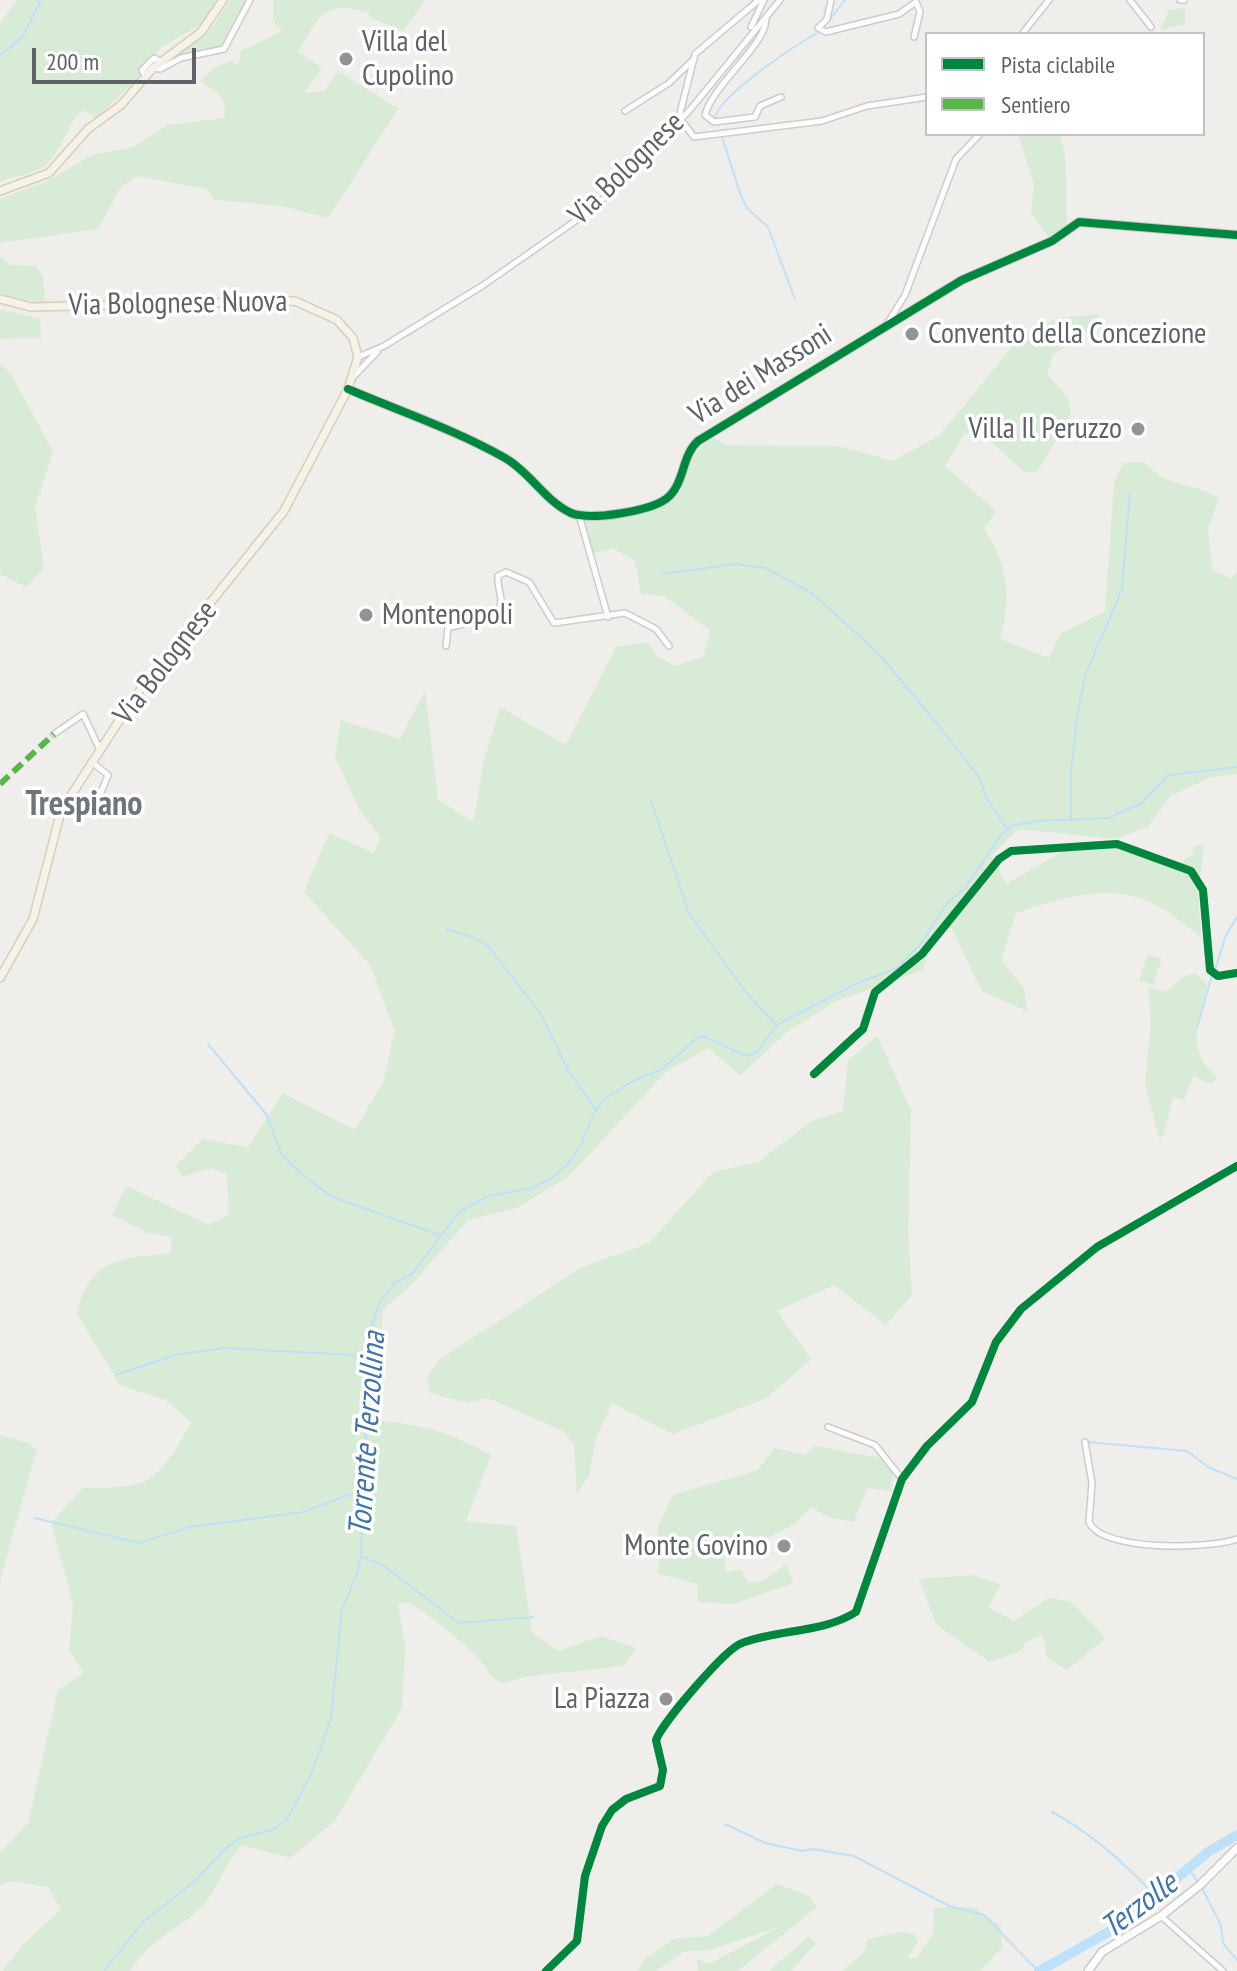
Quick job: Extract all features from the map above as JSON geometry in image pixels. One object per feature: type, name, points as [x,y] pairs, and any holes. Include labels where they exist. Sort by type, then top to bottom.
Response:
[{"type":"main road","points":[[0,191],[49,173],[88,129],[121,105],[160,61],[201,32],[223,0]]},
{"type":"main road","name":"Via Bolognese Nuova","points":[[0,299],[31,307],[295,301],[337,320],[353,338],[362,359]]},
{"type":"main road","name":"Via Bolognese","points":[[0,978],[33,919],[56,821],[135,695],[269,533],[296,490],[362,359]]},
{"type":"street","points":[[153,68],[160,69],[198,52],[224,49],[250,0]]},
{"type":"street","points":[[751,27],[762,0]]},
{"type":"street","points":[[625,111],[669,83],[719,31],[762,0]]},
{"type":"street","points":[[831,0],[827,19],[818,28],[826,32],[899,14],[916,2],[919,21],[914,37]]},
{"type":"street","points":[[1024,32],[1049,0]]},
{"type":"street","points":[[1130,0],[1151,27]]},
{"type":"street","name":"Via Bolognese","points":[[362,359],[581,218],[680,120],[779,1]]},
{"type":"street","name":"Via Bolognese","points":[[765,17],[764,31],[718,87],[705,115],[714,122],[755,117],[760,106],[781,97]]},
{"type":"street","points":[[145,77],[142,70],[154,58],[160,61]]},
{"type":"street","points":[[694,59],[680,120],[694,137],[822,121],[867,106],[925,97]]},
{"type":"street","points":[[887,324],[905,295],[956,159],[978,136]]},
{"type":"street","name":"Via dei Massoni","points":[[579,515],[612,515],[656,505],[674,492],[691,448],[698,441],[962,280],[1052,241],[1079,222],[1237,235]]},
{"type":"street","points":[[348,389],[508,459],[560,506],[579,515],[608,617]]},
{"type":"street","points":[[446,646],[448,628],[482,620],[499,611],[502,605],[497,582],[500,573],[513,573],[529,582],[554,623],[625,613],[656,629],[669,646]]},
{"type":"street","points":[[54,734],[83,714],[100,750]]},
{"type":"street","points":[[92,762],[108,775],[100,795]]},
{"type":"street","points":[[814,1074],[863,1029],[875,992],[922,954],[999,859],[1011,851],[1117,844],[1191,871],[1203,890],[1212,972],[1237,973]]},
{"type":"street","points":[[546,1971],[577,1941],[585,1876],[602,1826],[612,1810],[626,1799],[660,1786],[663,1770],[656,1740],[667,1718],[741,1643],[838,1621],[856,1612],[902,1479],[910,1465],[972,1402],[996,1342],[1021,1309],[1097,1247],[1237,1166]]},
{"type":"street","points":[[828,1427],[875,1445],[902,1479]]},
{"type":"street","points":[[1085,1442],[1092,1483],[1089,1522],[1096,1532],[1116,1540],[1179,1546],[1220,1544],[1237,1539]]},
{"type":"street","points":[[1088,1971],[1102,1952],[1161,1916],[1200,1885],[1237,1848]]},
{"type":"street","points":[[1161,1916],[1223,1971]]},
{"type":"green space","points":[[17,0],[217,0],[202,24],[161,47],[142,68],[139,77],[96,118],[83,110],[56,153],[43,167],[0,182],[0,23]]},
{"type":"green space","points":[[230,0],[247,0],[223,48],[181,56],[162,66],[212,27]]},
{"type":"green space","points":[[273,0],[425,0],[403,31],[373,19],[367,12],[340,8],[331,10],[317,21],[298,52],[322,68],[304,93],[324,91],[338,71],[398,109],[328,218],[282,206],[214,200],[206,189],[136,176],[120,188],[98,229],[0,243],[0,199],[45,182],[92,155],[133,147],[168,125],[224,118],[223,100],[200,81],[215,67],[231,61],[238,65],[241,51],[282,31],[273,21]]},
{"type":"green space","points":[[1185,8],[1185,24],[1160,30],[1169,10]]},
{"type":"green space","points":[[1019,136],[1061,136],[1066,168],[1067,225],[1050,239],[1031,213],[1034,184]]},
{"type":"green space","points":[[0,257],[11,265],[36,266],[43,276],[45,303],[18,300],[0,293]]},
{"type":"green space","points":[[0,309],[40,319],[41,338],[0,339]]},
{"type":"green space","points":[[1100,314],[1090,330],[1053,355],[1047,374],[1068,398],[1071,414],[1038,471],[1025,473],[977,429],[964,434],[945,466],[996,511],[984,528],[998,555],[1006,582],[1006,609],[1000,639],[1049,658],[1060,634],[1105,611],[1114,483],[1123,463],[1144,462],[1163,477],[1219,498],[1208,529],[1212,569],[1231,579],[1237,572],[1237,774],[1212,777],[1170,796],[1148,827],[1114,839],[1018,829],[992,855],[1006,884],[1069,848],[1118,848],[1172,868],[1193,854],[1194,846],[1204,845],[1198,894],[1201,938],[1156,905],[1114,893],[1069,898],[1016,913],[1001,960],[1024,988],[1027,1011],[982,991],[951,927],[934,934],[923,970],[834,1002],[787,1032],[740,1076],[709,1048],[666,1072],[569,1176],[517,1208],[468,1220],[413,1283],[383,1310],[374,1405],[383,1421],[438,1432],[491,1455],[466,1521],[516,1526],[532,1632],[558,1651],[601,1636],[637,1648],[623,1666],[523,1677],[503,1684],[491,1675],[474,1653],[434,1620],[409,1602],[398,1604],[405,1646],[402,1708],[335,1821],[290,1858],[242,1845],[206,1901],[146,1951],[130,1971],[2,1971],[24,1944],[61,1909],[48,1887],[11,1881],[0,1885],[0,1853],[28,1823],[58,1690],[84,1672],[69,1651],[73,1604],[51,1523],[83,1488],[125,1486],[151,1478],[169,1458],[192,1423],[166,1400],[120,1385],[77,1314],[90,1281],[99,1271],[122,1260],[171,1253],[172,1237],[148,1233],[112,1215],[126,1186],[209,1225],[229,1214],[227,1174],[211,1168],[182,1177],[176,1165],[203,1139],[248,1147],[283,1093],[355,1130],[383,1082],[395,1031],[370,965],[304,892],[329,833],[374,853],[380,837],[359,809],[335,757],[341,720],[400,739],[425,691],[438,799],[473,822],[484,760],[500,707],[566,745],[616,647],[647,642],[657,656],[675,666],[703,657],[710,630],[664,596],[641,594],[635,561],[613,548],[593,554],[582,517],[619,518],[675,498],[693,457],[709,437],[728,445],[839,446],[892,461],[939,436],[1022,335],[1057,318]]},
{"type":"green space","points":[[0,363],[11,374],[53,452],[35,507],[44,568],[26,587],[0,574]]},
{"type":"green space","points":[[1148,954],[1162,959],[1153,985],[1139,980]]},
{"type":"green space","points":[[1195,973],[1207,984],[1198,1022],[1197,1044],[1200,1055],[1217,1077],[1212,1084],[1193,1076],[1184,1100],[1173,1097],[1163,1137],[1159,1138],[1145,1084],[1151,1021],[1148,987],[1165,992],[1183,977]]},
{"type":"green space","points":[[877,1036],[911,1110],[908,1234],[912,1295],[886,1325],[834,1285],[777,1311],[811,1359],[767,1398],[673,1434],[612,1403],[596,1438],[589,1475],[577,1495],[574,1444],[563,1431],[487,1398],[468,1403],[430,1393],[427,1377],[440,1359],[582,1267],[649,1243],[713,1172],[758,1162],[812,1121],[843,1111],[848,1060]]},
{"type":"green space","points":[[0,1435],[31,1444],[37,1449],[0,1580]]},
{"type":"green space","points":[[814,1446],[881,1458],[893,1472],[891,1491],[867,1488],[854,1522],[830,1518],[811,1507],[795,1524],[769,1537],[749,1536],[725,1545],[725,1572],[741,1569],[748,1582],[763,1581],[786,1564],[793,1583],[733,1604],[698,1602],[697,1584],[659,1574],[658,1527],[673,1495],[758,1470],[774,1448],[805,1455]]},
{"type":"green space","points":[[972,1575],[1001,1585],[988,1607],[1014,1621],[1049,1598],[1070,1601],[1106,1638],[1067,1670],[1047,1658],[1043,1635],[1025,1642],[1021,1651],[989,1662],[936,1624],[919,1579]]},
{"type":"green space","points":[[777,1884],[809,1896],[817,1907],[738,1971],[698,1971],[697,1959],[709,1964],[779,1927],[706,1951],[685,1951],[656,1971],[637,1971],[645,1959],[674,1939],[708,1936]]},
{"type":"green space","points":[[973,1907],[1001,1926],[1002,1948],[980,1971],[842,1971],[864,1952],[868,1939],[899,1932],[914,1934],[918,1942],[907,1958],[917,1958],[933,1933],[934,1908]]},
{"type":"green space","points":[[809,1936],[816,1943],[791,1971],[769,1971]]},
{"type":"waterway","points":[[0,56],[23,36],[41,0]]},
{"type":"waterway","points":[[824,27],[845,0]]},
{"type":"waterway","points":[[715,119],[719,109],[742,85],[817,33]]},
{"type":"waterway","points":[[722,137],[741,196],[747,208],[768,227],[795,299]]},
{"type":"waterway","points":[[1071,819],[1071,771],[1078,710],[1086,673],[1122,589],[1130,493]]},
{"type":"waterway","points":[[662,574],[735,564],[766,568],[813,594],[878,653],[939,726],[979,777],[987,799],[1007,829]]},
{"type":"waterway","name":"Torrente Terzollina","points":[[104,1971],[142,1923],[195,1881],[225,1849],[238,1839],[274,1829],[288,1818],[312,1772],[331,1719],[342,1609],[361,1556],[370,1331],[380,1302],[395,1283],[412,1274],[459,1212],[489,1196],[531,1188],[550,1179],[568,1164],[582,1143],[593,1115],[605,1099],[631,1082],[662,1069],[696,1039],[703,1036],[747,1056],[757,1052],[777,1025],[853,985],[897,968],[920,945],[947,903],[965,888],[1000,836],[1012,826],[1036,821],[1109,818],[1142,803],[1168,775],[1237,767]]},
{"type":"waterway","points":[[650,798],[689,913],[745,991],[775,1024]]},
{"type":"waterway","points":[[1215,970],[1226,935],[1237,917]]},
{"type":"waterway","points":[[446,929],[488,946],[541,1014],[568,1070],[596,1110]]},
{"type":"waterway","points":[[1197,1028],[1212,975]]},
{"type":"waterway","points":[[208,1044],[266,1114],[281,1154],[300,1173],[332,1197],[440,1235]]},
{"type":"waterway","points":[[116,1375],[175,1355],[224,1348],[371,1356]]},
{"type":"waterway","points":[[1088,1442],[1187,1451],[1208,1467],[1237,1479]]},
{"type":"waterway","points":[[35,1518],[139,1543],[190,1527],[303,1512],[363,1490]]},
{"type":"waterway","points":[[361,1556],[384,1566],[459,1623],[533,1617]]},
{"type":"waterway","points":[[1052,1812],[1108,1850],[1157,1898]]},
{"type":"waterway","points":[[725,1824],[765,1843],[802,1851],[813,1849],[854,1856],[949,1906],[984,1915],[1038,1971]]},
{"type":"waterway","name":"Terzolle","points":[[1039,1971],[1121,1925],[1208,1852],[1237,1835]]},
{"type":"waterway","points":[[1189,1869],[1197,1881]]},
{"type":"waterway","points":[[1202,1888],[1221,1925],[1223,1943],[1237,1960]]},
{"type":"marked path","points":[[0,784],[54,734]]},
{"type":"cycle path","points":[[348,389],[505,458],[571,513],[592,516],[620,514],[666,499],[677,486],[688,454],[698,441],[962,280],[1052,241],[1079,222],[1237,235]]},
{"type":"cycle path","points":[[814,1074],[863,1029],[875,992],[922,954],[999,859],[1011,851],[1117,844],[1191,871],[1203,890],[1210,970],[1218,976],[1237,973]]},
{"type":"cycle path","points":[[546,1971],[577,1941],[585,1876],[602,1826],[612,1810],[626,1799],[660,1786],[663,1770],[656,1740],[695,1687],[722,1658],[742,1643],[829,1624],[856,1612],[902,1479],[927,1446],[972,1402],[996,1342],[1021,1309],[1097,1247],[1237,1166]]},
{"type":"place","name":"Villa del Cupolino","points":[[346,59]]},
{"type":"place","name":"Convento della Concezione","points":[[912,334]]},
{"type":"place","name":"Villa Il Peruzzo","points":[[1138,429]]},
{"type":"place","name":"Montenopoli","points":[[366,615]]},
{"type":"place","name":"Monte Govino","points":[[784,1546]]},
{"type":"place","name":"La Piazza","points":[[666,1699]]},
{"type":"district","name":"Trespiano","points":[[84,805]]}]
